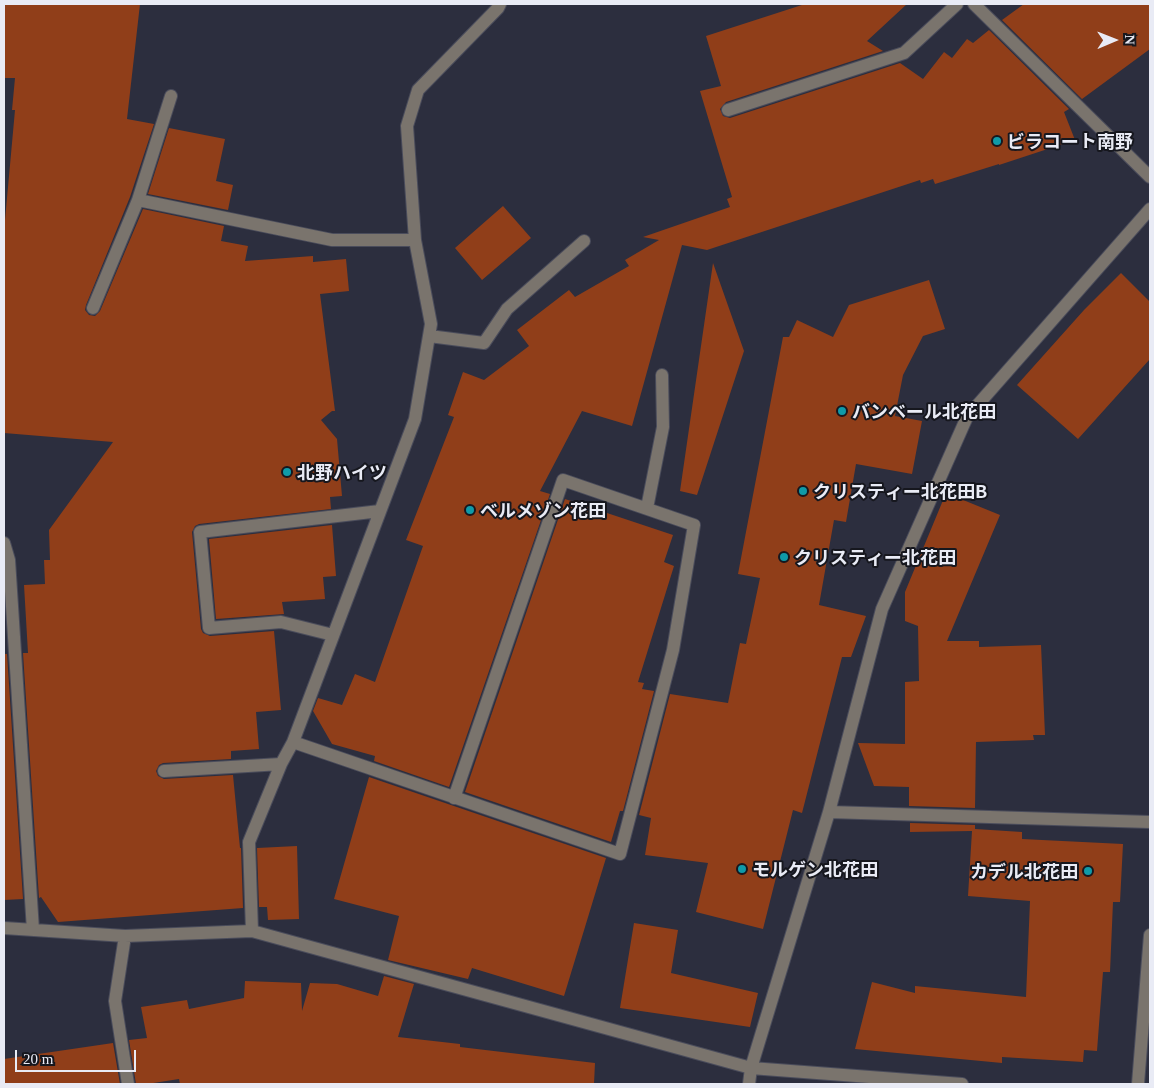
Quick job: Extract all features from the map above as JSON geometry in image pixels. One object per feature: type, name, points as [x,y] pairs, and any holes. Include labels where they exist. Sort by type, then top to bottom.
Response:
[{"type":"street","points":[[252,931],[249,842],[281,764],[293,742],[415,419],[431,324],[415,240],[407,126],[418,90],[500,4]]},
{"type":"street","points":[[728,110],[904,53],[957,4]]},
{"type":"street","points":[[974,4],[1150,177]]},
{"type":"street","points":[[94,308],[138,200],[171,96]]},
{"type":"street","points":[[138,200],[332,240],[415,240]]},
{"type":"street","points":[[749,1084],[751,1068],[829,812],[882,609],[967,417],[1150,210]]},
{"type":"street","points":[[429,336],[484,343],[507,309],[584,241]]},
{"type":"street","points":[[646,508],[663,427],[662,376]]},
{"type":"street","points":[[293,742],[454,798],[620,854],[672,650],[694,525],[563,480],[454,798]]},
{"type":"street","points":[[333,635],[281,622],[209,628],[200,532],[380,511]]},
{"type":"street","points":[[4,543],[9,560],[33,930]]},
{"type":"street","points":[[164,771],[281,764]]},
{"type":"street","points":[[829,812],[1150,822]]},
{"type":"street","points":[[4,928],[125,936],[252,931],[751,1068],[962,1084]]},
{"type":"street","points":[[1138,1084],[1150,935]]},
{"type":"street","points":[[125,936],[115,1001],[128,1084]]},
{"type":"building","points":[[4,4],[140,4],[127,119],[154,124],[130,197],[86,305],[85,310],[89,315],[95,316],[100,311],[143,209],[224,226],[221,241],[248,246],[245,261],[313,256],[313,262],[346,259],[349,291],[320,294],[335,411],[332,411],[321,420],[337,439],[342,496],[330,497],[331,509],[199,524],[195,526],[192,532],[201,629],[203,633],[210,636],[274,631],[281,710],[256,712],[259,749],[231,751],[231,759],[163,763],[159,765],[156,771],[158,776],[164,779],[233,775],[241,848],[243,908],[58,922],[41,897],[39,898],[23,653],[28,653],[24,585],[45,584],[44,560],[50,560],[49,530],[113,442],[4,433],[4,231],[15,110],[12,110],[15,78],[4,78]]},
{"type":"building","points":[[805,4],[907,4],[867,41],[883,51],[726,102],[720,109],[723,116],[730,118],[900,63],[923,79],[944,52],[952,58],[967,39],[973,43],[989,30],[1069,109],[1064,112],[1075,140],[935,184],[933,179],[921,183],[920,180],[707,250],[682,245],[632,426],[582,411],[540,491],[550,494],[449,787],[374,761],[375,756],[332,744],[313,711],[318,698],[342,705],[355,674],[375,682],[423,546],[406,540],[454,417],[448,415],[463,372],[484,380],[529,346],[517,330],[569,290],[575,297],[629,266],[625,260],[659,240],[643,237],[730,207],[727,199],[732,197],[700,91],[721,86],[706,36]]},
{"type":"building","points":[[1024,4],[1150,4],[1150,49],[1082,99],[1002,20]]},
{"type":"building","points":[[169,128],[225,139],[216,181],[233,185],[228,210],[148,194]]},
{"type":"building","points":[[503,206],[531,238],[482,280],[455,248]]},
{"type":"building","points":[[713,263],[744,351],[697,495],[680,491]]},
{"type":"building","points":[[1121,273],[1150,302],[1150,359],[1078,439],[1017,385],[1084,310]]},
{"type":"building","points":[[929,280],[945,329],[923,336],[903,375],[895,416],[922,421],[912,474],[856,464],[846,522],[834,520],[819,605],[866,616],[851,657],[842,657],[802,813],[793,810],[763,929],[696,912],[708,863],[645,855],[651,818],[639,815],[670,694],[728,703],[740,643],[746,644],[760,578],[738,574],[783,337],[789,337],[797,320],[833,337],[849,305]]},
{"type":"building","points":[[946,493],[1000,515],[947,641],[979,641],[979,647],[1041,645],[1045,735],[1033,735],[1034,740],[976,742],[975,808],[909,806],[909,787],[874,786],[858,743],[905,744],[905,682],[919,681],[918,626],[905,621],[905,592]]},
{"type":"building","points":[[565,499],[673,535],[664,562],[674,566],[638,682],[644,683],[642,689],[654,691],[623,811],[620,811],[611,842],[465,792]]},
{"type":"building","points":[[332,525],[336,576],[323,577],[325,599],[282,602],[284,614],[216,619],[209,539]]},
{"type":"building","points":[[4,654],[7,654],[23,899],[4,900]]},
{"type":"building","points":[[369,777],[606,858],[564,996],[472,968],[468,979],[388,960],[399,916],[334,899]]},
{"type":"building","points":[[910,823],[975,825],[975,829],[1022,832],[1022,839],[1123,844],[1120,902],[1113,902],[1110,972],[1103,972],[1097,1051],[1084,1050],[1083,1062],[1002,1057],[1002,1063],[855,1049],[872,982],[915,993],[915,986],[1026,997],[1030,901],[968,896],[972,831],[910,832]]},
{"type":"building","points":[[297,846],[299,919],[268,920],[267,907],[259,907],[257,848]]},
{"type":"building","points":[[634,923],[678,930],[671,973],[758,993],[750,1027],[620,1008]]},
{"type":"building","points":[[384,976],[414,984],[398,1037],[460,1044],[460,1047],[595,1063],[594,1084],[180,1084],[179,1079],[136,1084],[129,1040],[147,1038],[141,1007],[187,1000],[189,1009],[244,998],[245,981],[301,983],[302,1011],[310,983],[337,984],[378,996]]},
{"type":"building","points":[[113,1043],[120,1084],[4,1084],[4,1059]]},
{"type":"place","name":"ビラコート南野","points":[[997,141]]},
{"type":"place","name":"バンベール北花田","points":[[842,411]]},
{"type":"place","name":"北野ハイツ","points":[[287,472]]},
{"type":"place","name":"クリスティー北花田B","points":[[803,491]]},
{"type":"place","name":"ベルメゾン花田","points":[[470,510]]},
{"type":"place","name":"クリスティー北花田","points":[[784,557]]},
{"type":"place","name":"モルゲン北花田","points":[[742,869]]},
{"type":"place","name":"カデル北花田","points":[[1088,871]]}]
